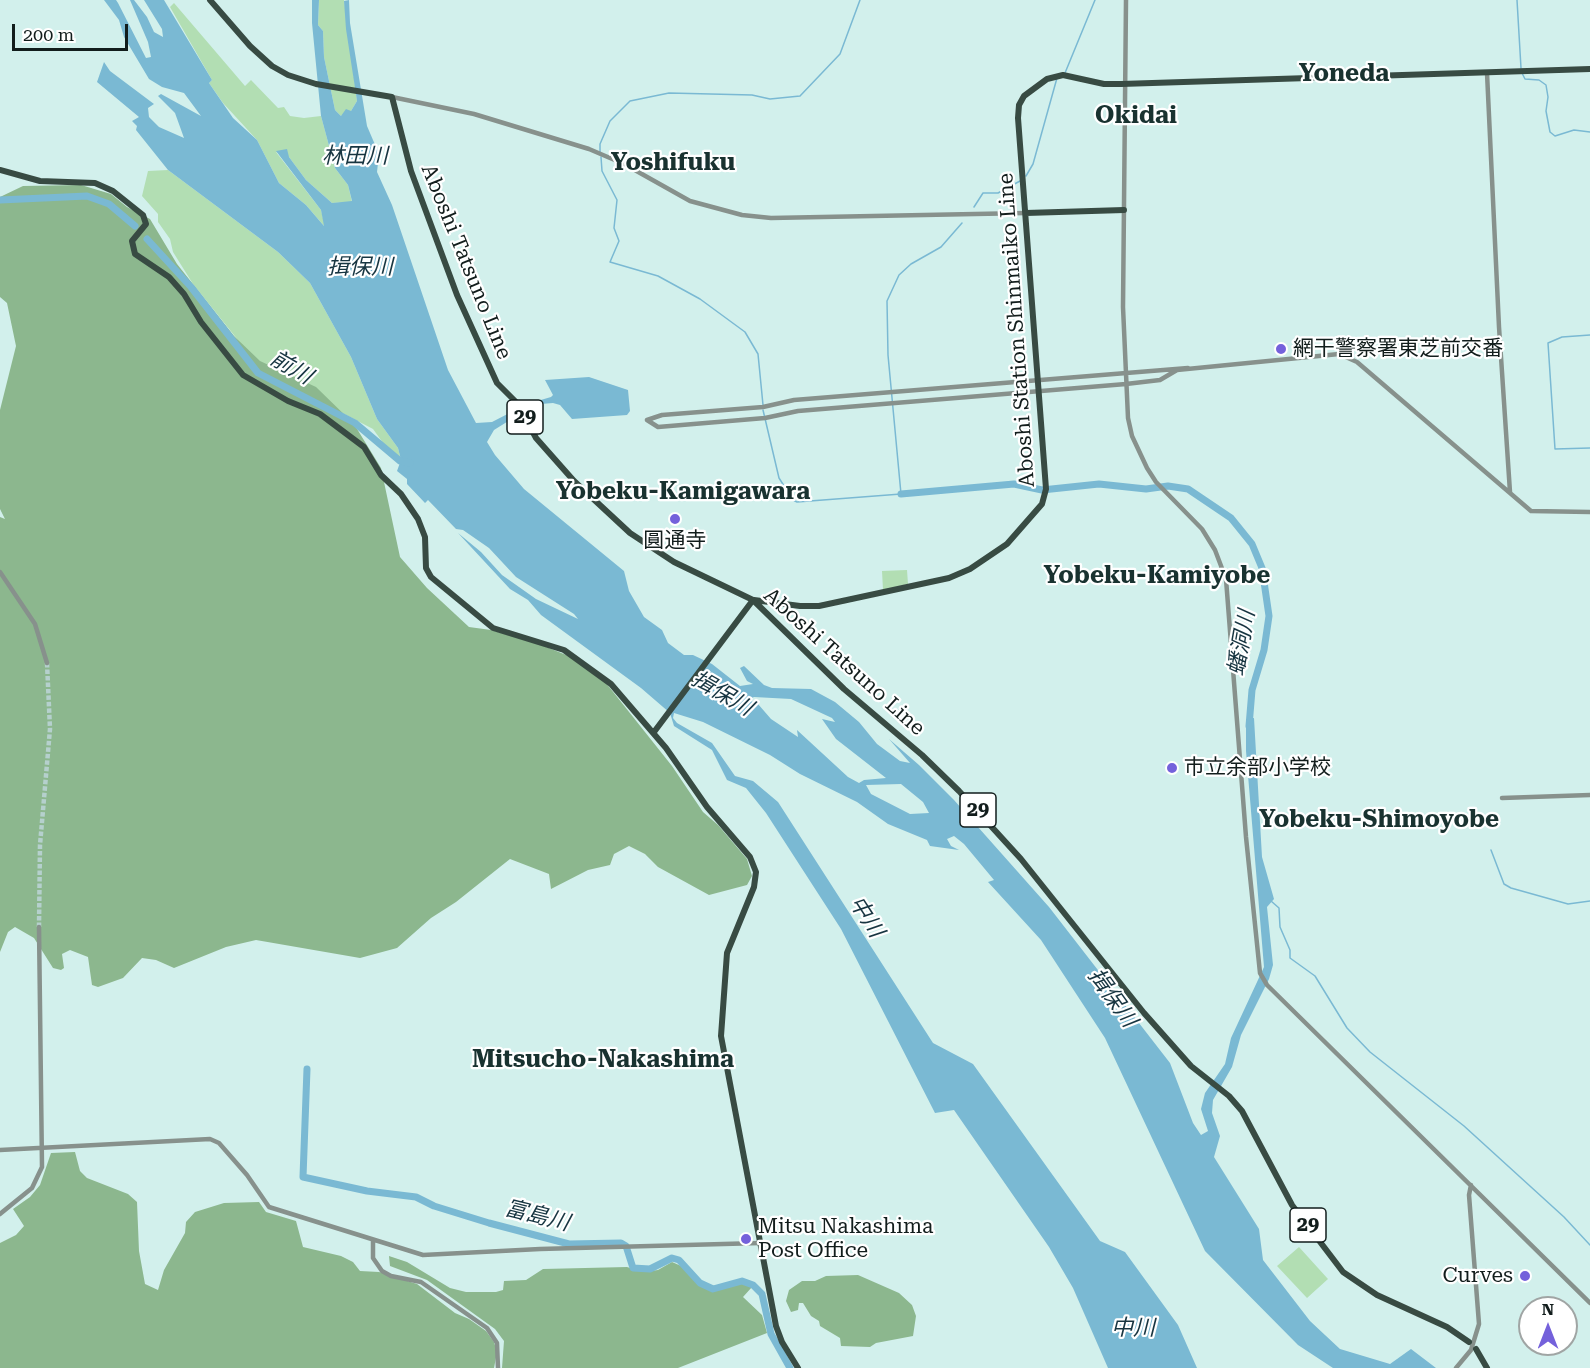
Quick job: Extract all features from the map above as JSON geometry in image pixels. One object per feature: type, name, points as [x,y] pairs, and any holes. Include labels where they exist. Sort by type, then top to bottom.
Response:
[{"type":"main road","points":[[210,0],[250,46],[272,66],[300,80],[390,97]]},
{"type":"main road","name":"Aboshi Station Shinmaiko Line","points":[[752,602],[819,606],[949,578],[970,569],[1007,544],[1033,516],[1046,491],[1018,118],[1019,105],[1024,96],[1058,75],[1104,84],[1125,84],[1590,69]]},
{"type":"main road","name":"Aboshi Tatsuno Line","points":[[390,97],[411,171],[457,295],[497,383],[518,404],[536,438],[574,481],[630,533],[674,562],[752,602],[836,682],[922,755],[988,821],[1080,931],[1144,1013],[1196,1071],[1229,1096],[1242,1111],[1292,1205],[1343,1272],[1377,1295],[1447,1327],[1469,1342]]},
{"type":"main road","points":[[0,170],[40,181],[78,180],[95,183],[113,191],[142,215],[146,224],[132,241],[135,254],[164,274],[184,294],[201,322],[243,375],[288,401],[320,414],[364,447],[381,475],[401,494],[418,519],[425,537],[426,568],[431,577],[498,630],[556,647],[579,658],[622,694],[655,731],[706,807],[743,846],[754,865],[754,887],[727,953],[721,1029],[778,1332],[798,1368]]},
{"type":"main road","points":[[1026,213],[1124,210]]},
{"type":"main road","points":[[655,731],[752,602]]},
{"type":"main road","points":[[1476,1349],[1487,1368]]},
{"type":"street","points":[[1126,0],[1125,374],[1130,427],[1143,462],[1156,482],[1197,522],[1219,559],[1226,579],[1246,837],[1259,968],[1268,985],[1590,1303]]},
{"type":"street","points":[[1487,73],[1498,327],[1510,492]]},
{"type":"street","points":[[390,97],[474,114],[589,149],[624,164],[690,201],[742,215],[771,218],[1026,213]]},
{"type":"street","points":[[1188,368],[1177,370],[1160,380],[1126,384],[798,411],[765,418],[658,427],[647,420],[662,415],[763,407],[794,400],[1125,374],[1188,368],[1339,354],[1350,357],[1533,512],[1590,512]]},
{"type":"street","points":[[0,572],[35,624],[47,663]]},
{"type":"street","points":[[1502,798],[1590,795]]},
{"type":"street","points":[[0,1214],[32,1188],[42,1167],[39,927]]},
{"type":"street","points":[[0,1150],[214,1140],[247,1175],[269,1207],[428,1256],[540,1248],[760,1243]]},
{"type":"street","points":[[1456,1368],[1476,1341],[1479,1324],[1469,1195],[1471,1185]]},
{"type":"street","points":[[373,1240],[373,1258],[382,1271],[391,1276],[421,1282],[487,1328],[498,1343],[498,1368]]},
{"type":"green space","points":[[319,0],[344,0],[357,101],[351,111],[341,116],[335,110],[324,57],[323,31],[318,25]]},
{"type":"green space","points":[[174,3],[245,86],[251,80],[278,108],[284,107],[290,116],[304,118],[321,116],[335,168],[348,185],[352,202],[332,203],[306,180],[289,157],[276,152],[321,210],[325,227],[306,205],[279,183],[257,140],[223,103],[209,83],[212,80],[170,7]]},
{"type":"green space","points":[[168,170],[278,252],[310,283],[351,357],[377,419],[398,448],[401,460],[398,462],[394,458],[373,429],[304,393],[250,355],[193,284],[173,252],[170,239],[158,222],[158,214],[142,196],[148,171]]},
{"type":"green space","points":[[81,185],[111,194],[127,207],[150,219],[177,264],[234,336],[260,361],[316,387],[354,424],[381,468],[400,557],[427,588],[469,627],[491,630],[539,644],[576,659],[606,683],[672,766],[703,812],[718,825],[747,859],[752,876],[747,885],[709,895],[658,867],[645,854],[629,846],[614,854],[610,865],[588,870],[551,889],[549,874],[510,859],[456,902],[431,918],[397,948],[360,958],[256,940],[226,947],[174,968],[156,960],[142,958],[123,978],[98,987],[92,985],[88,957],[70,950],[62,954],[64,968],[61,970],[53,968],[34,938],[15,927],[8,932],[0,952],[0,517],[5,519],[0,509],[0,410],[16,346],[7,303],[0,297],[0,197],[23,186]]},
{"type":"green space","points":[[907,570],[908,584],[883,590],[882,571]]},
{"type":"green space","points":[[75,1152],[80,1171],[87,1178],[128,1194],[137,1202],[139,1251],[145,1284],[158,1290],[164,1270],[185,1233],[186,1222],[195,1212],[224,1203],[259,1202],[266,1212],[296,1221],[303,1247],[341,1256],[353,1262],[360,1271],[379,1272],[417,1284],[455,1313],[469,1319],[486,1331],[494,1342],[497,1352],[494,1368],[0,1368],[0,1243],[16,1235],[24,1226],[13,1209],[30,1197],[40,1185],[51,1153]]},
{"type":"green space","points":[[1299,1247],[1328,1279],[1307,1298],[1277,1266]]},
{"type":"green space","points":[[389,1256],[407,1262],[450,1288],[466,1292],[503,1290],[504,1281],[526,1280],[543,1269],[627,1267],[643,1272],[658,1270],[672,1262],[688,1269],[700,1286],[711,1290],[744,1283],[752,1287],[743,1297],[762,1315],[767,1333],[678,1368],[502,1368],[504,1341],[495,1329],[427,1280],[390,1266]]},
{"type":"green space","points":[[858,1275],[899,1293],[912,1305],[916,1316],[913,1336],[876,1343],[870,1347],[841,1346],[840,1338],[820,1326],[819,1321],[811,1316],[803,1303],[799,1303],[798,1310],[791,1312],[786,1301],[789,1290],[802,1281],[815,1281],[826,1276]]},
{"type":"water","points":[[104,0],[116,0],[146,58],[151,57],[148,42],[130,0],[134,0],[147,17],[154,32],[163,37],[162,29],[144,0],[164,0],[212,80],[209,83],[233,118],[257,140],[279,183],[306,205],[324,226],[321,210],[276,151],[287,149],[289,157],[306,180],[332,203],[352,201],[348,185],[335,168],[321,116],[312,23],[312,0],[319,0],[318,25],[323,31],[324,57],[335,110],[341,116],[346,109],[351,111],[357,101],[346,29],[344,1],[349,0],[350,23],[367,126],[379,154],[377,172],[392,205],[448,370],[476,423],[492,422],[527,404],[551,397],[553,395],[545,380],[589,377],[628,390],[630,411],[627,415],[572,419],[560,405],[553,403],[541,404],[518,415],[494,430],[487,442],[495,455],[524,489],[624,571],[629,591],[644,617],[662,630],[668,643],[684,655],[693,655],[712,664],[740,686],[753,684],[747,681],[740,668],[744,666],[764,685],[772,688],[811,689],[835,702],[859,722],[877,744],[900,761],[910,763],[889,739],[919,765],[954,800],[1049,907],[1170,1063],[1193,1123],[1201,1135],[1208,1131],[1201,1109],[1205,1093],[1225,1064],[1231,1038],[1264,967],[1246,751],[1246,719],[1254,718],[1262,857],[1274,899],[1267,907],[1273,965],[1269,979],[1241,1035],[1232,1067],[1213,1100],[1212,1113],[1220,1136],[1214,1157],[1259,1229],[1263,1260],[1310,1321],[1340,1349],[1390,1364],[1411,1349],[1436,1368],[1333,1368],[1298,1345],[1205,1251],[1105,1038],[1041,940],[988,882],[994,880],[964,844],[954,836],[947,839],[951,846],[959,850],[930,846],[927,840],[888,824],[857,802],[800,774],[770,755],[703,722],[674,713],[673,718],[677,723],[712,743],[735,776],[753,781],[778,802],[933,1043],[973,1064],[1100,1241],[1125,1252],[1178,1325],[1197,1368],[1108,1368],[1073,1288],[1049,1247],[954,1110],[935,1113],[841,929],[766,813],[746,788],[727,780],[712,750],[674,726],[670,713],[641,688],[541,615],[528,600],[510,589],[458,533],[481,552],[502,575],[536,599],[578,619],[574,614],[516,577],[489,548],[463,530],[456,529],[428,500],[425,503],[407,484],[407,479],[397,471],[401,460],[398,448],[377,419],[351,357],[310,283],[278,252],[168,170],[136,130],[137,126],[132,121],[139,117],[97,82],[104,62],[110,71],[154,104],[148,108],[149,117],[159,127],[184,138],[175,113],[158,96],[161,94],[201,116],[184,93],[162,87],[149,79],[124,37],[119,20]],"holes":[[[754,697],[791,699],[832,718],[835,722],[822,719],[836,739],[886,778],[864,780],[859,783],[848,777],[797,730],[798,737],[771,719],[758,704],[748,700]],[[901,784],[923,802],[929,813],[910,814],[871,794],[866,785]]]},
{"type":"waterway","points":[[600,152],[600,144],[610,121],[630,101],[669,93],[752,95],[770,99],[800,96],[840,54],[860,0]]},
{"type":"waterway","points":[[1065,73],[1095,0]]},
{"type":"waterway","points":[[1517,0],[1521,68]]},
{"type":"waterway","points":[[1522,73],[1525,79],[1539,80],[1546,85],[1548,97],[1546,111],[1550,132],[1555,136],[1574,130],[1590,132]]},
{"type":"waterway","points":[[1026,176],[1033,164],[1057,78]]},
{"type":"waterway","points":[[601,157],[602,171],[617,200],[614,228],[619,241],[610,262],[658,276],[700,299],[745,332],[758,354],[763,405]]},
{"type":"waterway","points":[[974,207],[983,193],[998,193],[1020,181]]},
{"type":"waterway","name":"前川","points":[[0,200],[87,196],[109,204],[135,226]]},
{"type":"waterway","points":[[763,410],[779,478],[793,500],[797,502],[901,494],[888,355],[887,301],[899,275],[911,264],[941,247],[962,223]]},
{"type":"waterway","name":"前川","points":[[147,239],[191,287],[258,373],[355,423],[400,461],[410,463]]},
{"type":"waterway","points":[[1590,335],[1562,337],[1548,343],[1555,449],[1590,448]]},
{"type":"waterway","name":"蟠洞川","points":[[901,494],[1014,484],[1042,490],[1099,484],[1146,489],[1168,486],[1188,489],[1231,518],[1252,544],[1262,568],[1269,616],[1264,650],[1252,690],[1249,726]]},
{"type":"waterway","points":[[1491,850],[1504,884],[1511,888],[1568,904],[1590,901]]},
{"type":"waterway","points":[[1271,901],[1279,908],[1280,927],[1290,950],[1290,958],[1315,976],[1347,1028],[1370,1052],[1464,1126],[1564,1217],[1590,1245]]},
{"type":"waterway","name":"富島川","points":[[307,1069],[303,1177],[367,1191],[416,1197],[434,1206],[489,1223],[569,1244],[621,1243],[626,1246],[633,1268],[650,1269],[672,1258],[679,1260],[700,1283],[713,1289],[742,1281],[753,1285],[762,1294],[771,1334],[790,1368]]},
{"type":"tunnel","points":[[39,927],[40,845],[50,729],[47,663]]},
{"type":"place","name":"網干警察署東芝前交番","points":[[1281,349]]},
{"type":"place","name":"圓通寺","points":[[675,519]]},
{"type":"place","name":"市立余部小学校","points":[[1172,768]]},
{"type":"place","name":"Mitsu Nakashima Post Office","points":[[746,1239]]},
{"type":"place","name":"Curves","points":[[1525,1276]]},
{"type":"district","name":"Yoneda","points":[[1344,74]]},
{"type":"district","name":"Okidai","points":[[1136,116]]},
{"type":"district","name":"Yoshifuku","points":[[673,163]]},
{"type":"district","name":"Yobeku-Kamigawara","points":[[683,492]]},
{"type":"district","name":"Yobeku-Kamiyobe","points":[[1157,576]]},
{"type":"district","name":"Yobeku-Shimoyobe","points":[[1379,820]]},
{"type":"district","name":"Mitsucho-Nakashima","points":[[603,1060]]},
{"type":"water label","name":"林田川","points":[[355,157]]},
{"type":"water label","name":"揖保川","points":[[360,268]]},
{"type":"water label","name":"揖保川","points":[[722,694]]},
{"type":"water label","name":"中川","points":[[866,917]]},
{"type":"water label","name":"揖保川","points":[[1112,998]]},
{"type":"water label","name":"中川","points":[[1133,1329]]}]
